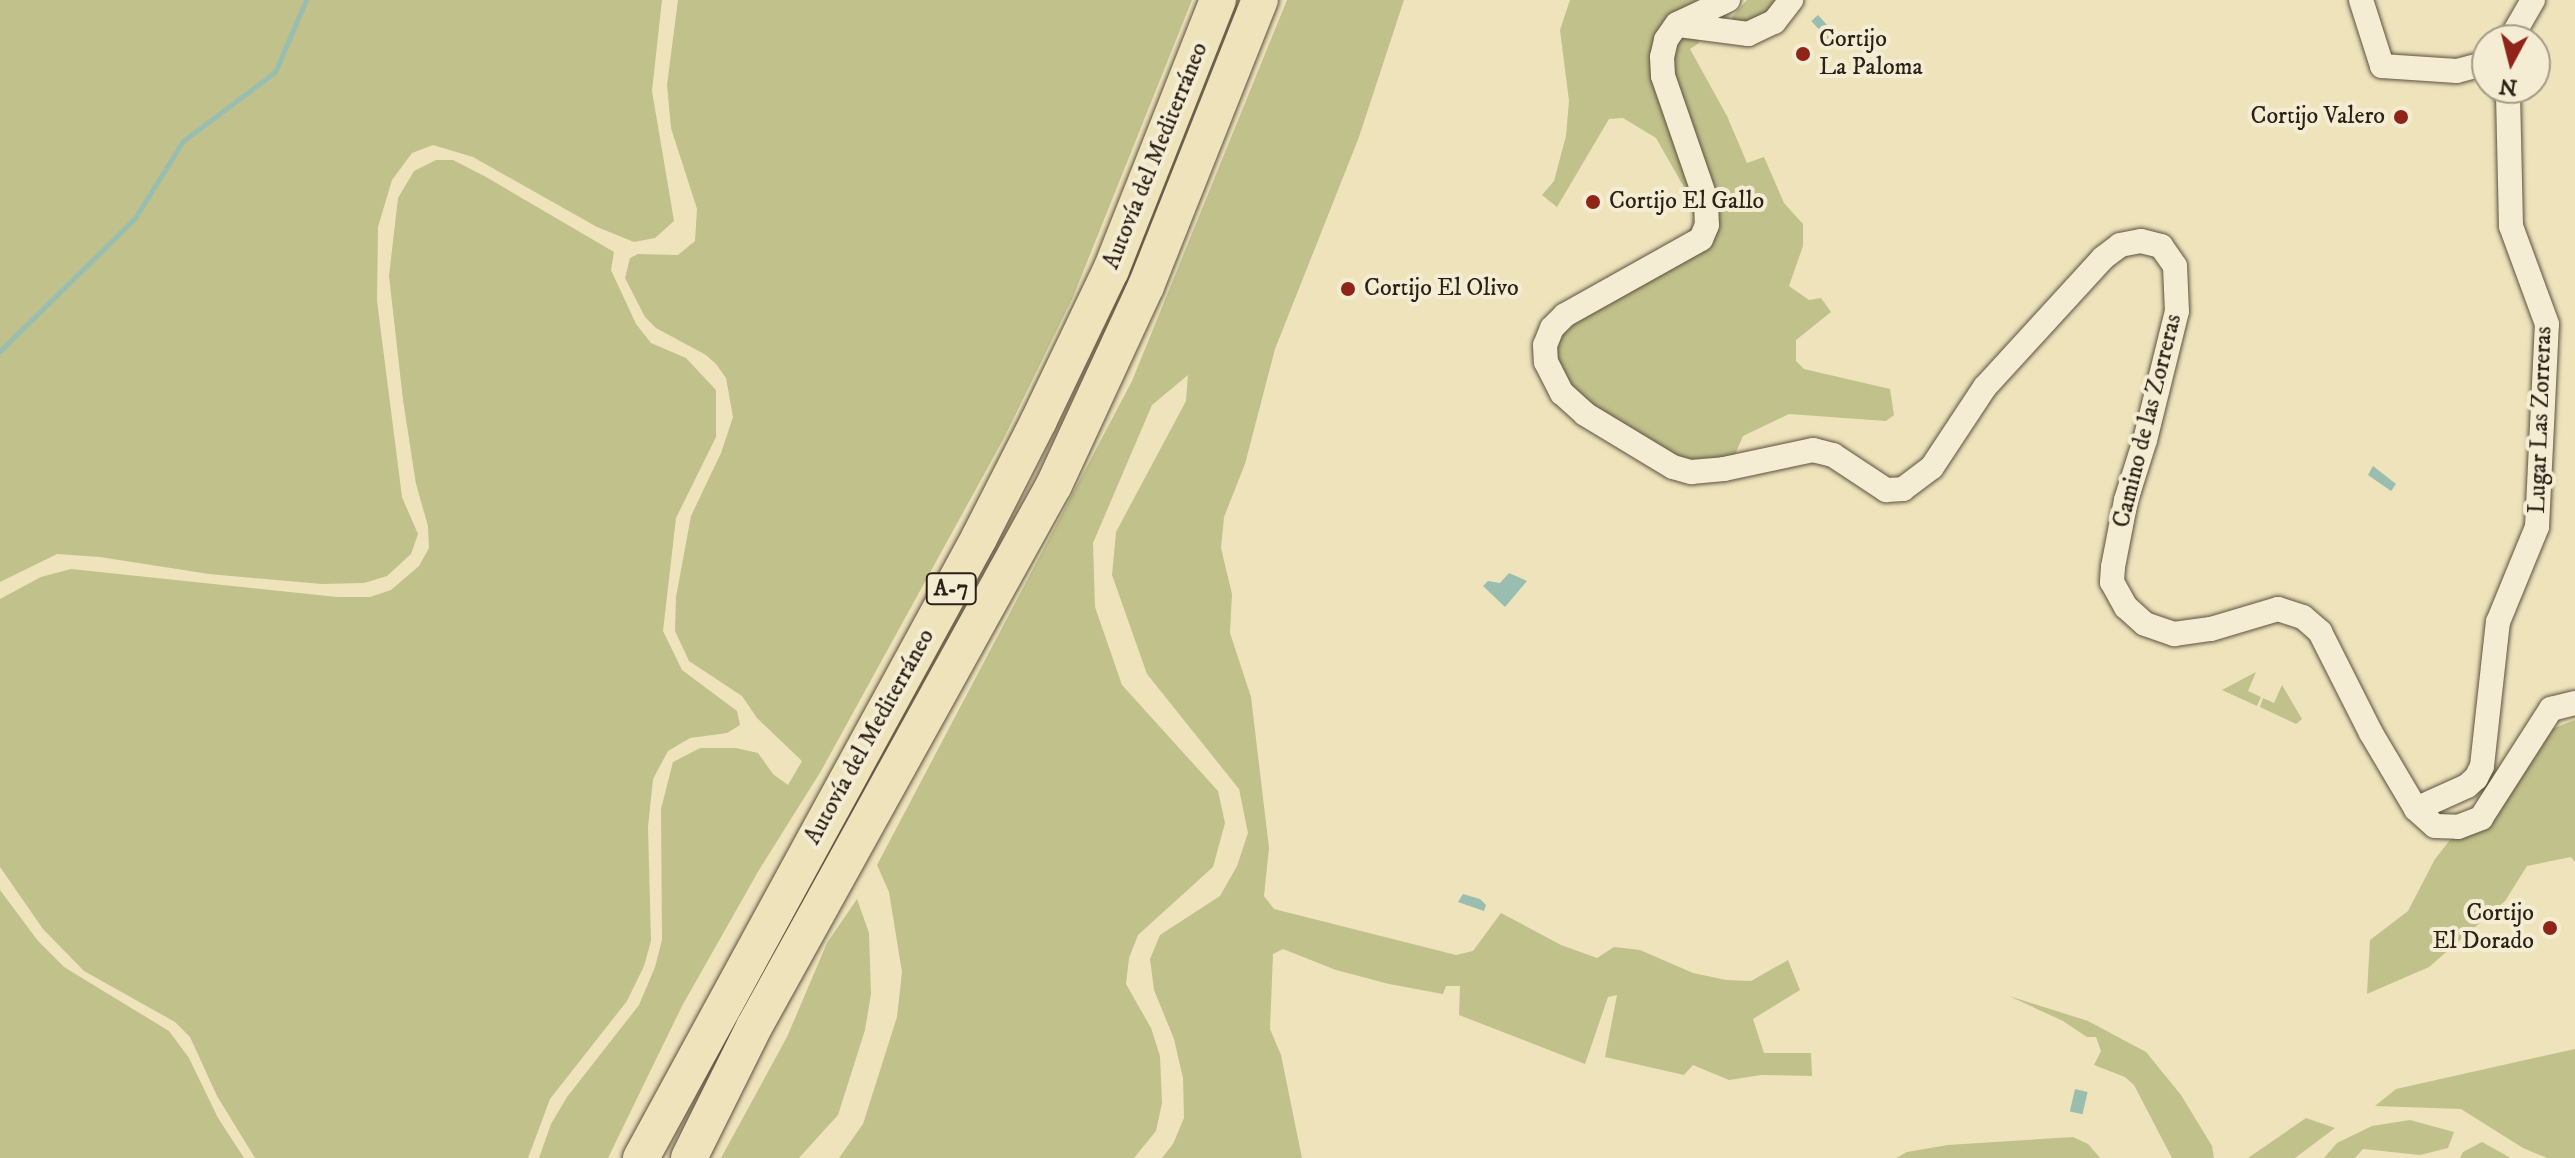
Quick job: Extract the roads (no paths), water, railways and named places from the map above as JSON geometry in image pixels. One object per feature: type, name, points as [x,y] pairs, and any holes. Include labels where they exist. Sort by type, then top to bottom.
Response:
[{"type":"highway","name":"Autovía del Mediterráneo","points":[[641,1158],[979,538],[1039,420],[1111,270],[1218,0]]},
{"type":"highway","name":"Autovía del Mediterráneo","points":[[689,1158],[754,1027],[1054,485],[1146,286],[1260,0]]},
{"type":"street","points":[[1677,24],[1728,0]]},
{"type":"street","points":[[1677,24],[1748,34],[1774,22],[1791,0]]},
{"type":"street","points":[[2361,0],[2382,66],[2457,71],[2471,67]]},
{"type":"street","points":[[2519,24],[2533,0]]},
{"type":"street","name":"Camino de las Zorreras","points":[[1677,24],[1666,40],[1663,76],[1706,200],[1707,225],[1701,239],[1684,252],[1633,274],[1565,315],[1552,328],[1545,345],[1546,362],[1562,393],[1610,432],[1682,469],[1724,469],[1813,450],[1833,455],[1886,490],[1903,489],[1932,467],[1985,387],[2103,258],[2120,245],[2141,241],[2161,246],[2175,266],[2177,311],[2160,387],[2126,500],[2112,582],[2126,607],[2145,624],[2174,634],[2211,629],[2278,609],[2303,617],[2320,632],[2371,733],[2416,809]]},
{"type":"street","name":"Lugar Las Zorreras","points":[[2416,809],[2467,786],[2482,766],[2498,622],[2537,527],[2547,324],[2511,226],[2508,104]]},
{"type":"street","points":[[2416,809],[2435,826],[2458,827],[2481,818],[2551,709],[2575,703]]},
{"type":"waterway","points":[[0,351],[135,218],[183,141],[275,72],[306,0]]},
{"type":"place","name":"Cortijo La Paloma","points":[[1803,54]]},
{"type":"place","name":"Cortijo Valero","points":[[2401,117]]},
{"type":"place","name":"Cortijo El Gallo","points":[[1593,202]]},
{"type":"place","name":"Cortijo El Olivo","points":[[1348,289]]},
{"type":"place","name":"Cortijo El Dorado","points":[[2550,928]]}]
